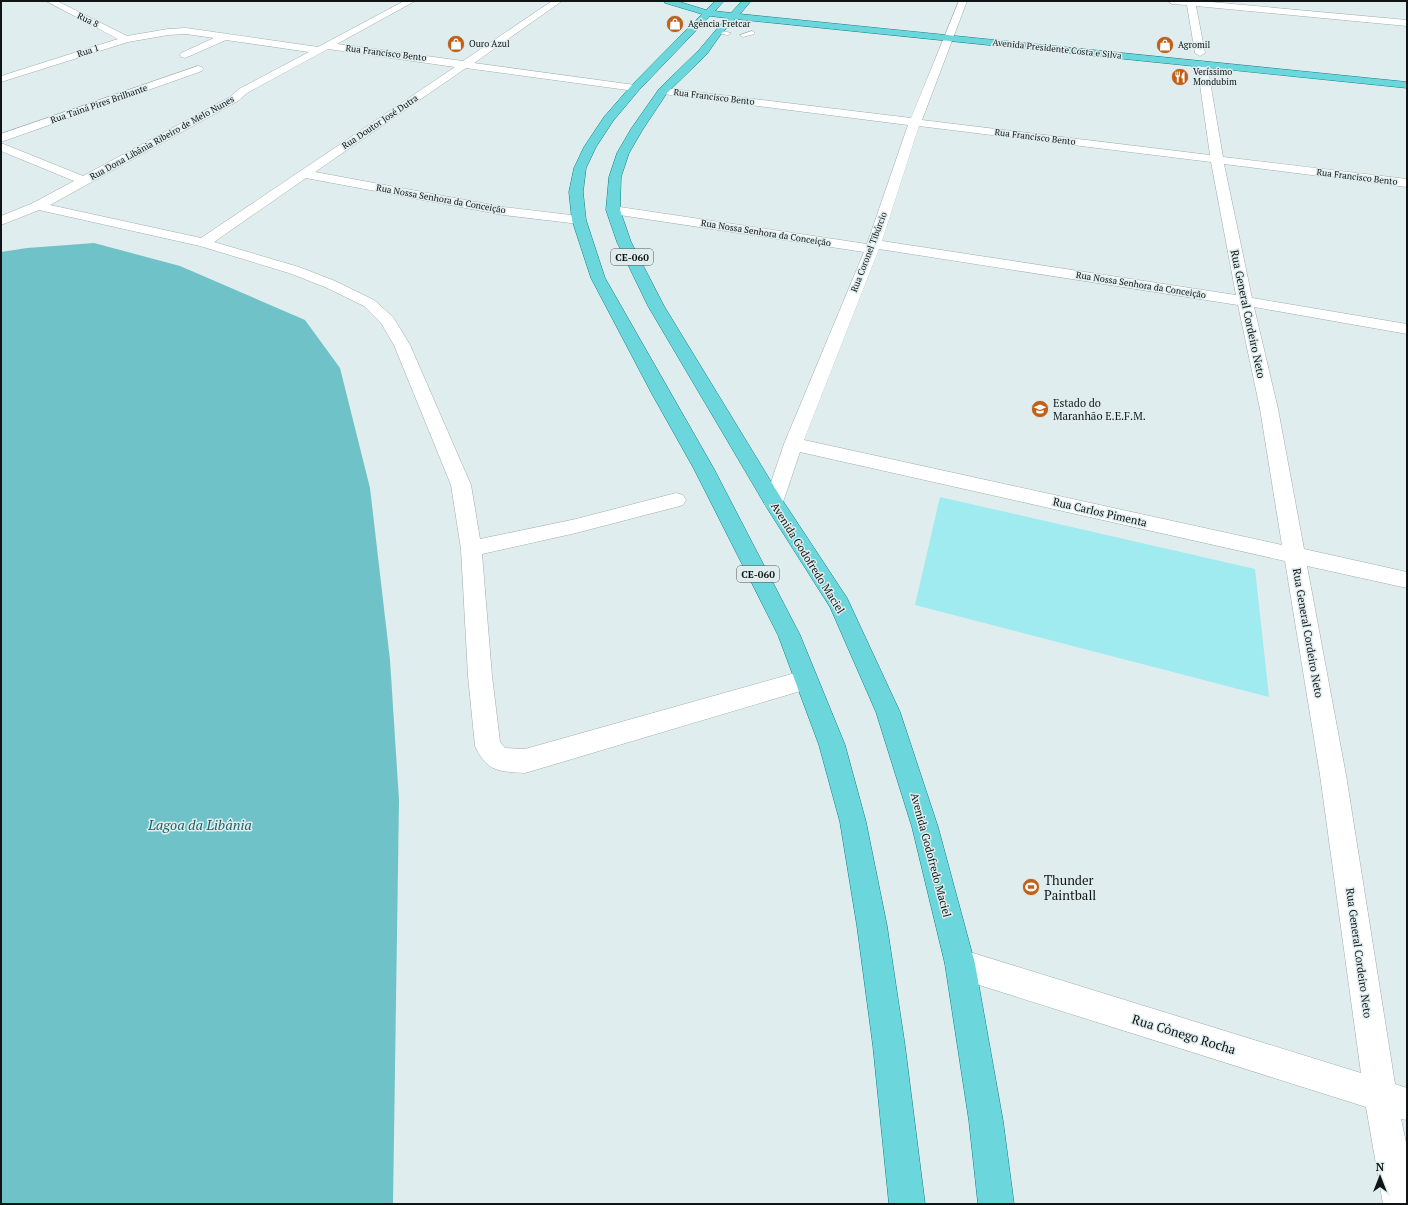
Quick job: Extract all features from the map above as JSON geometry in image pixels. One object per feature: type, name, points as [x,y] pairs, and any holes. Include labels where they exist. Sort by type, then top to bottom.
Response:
[{"type":"main road","points":[[668,1],[715,4]]},
{"type":"main road","name":"Avenida Presidente Costa e Silva","points":[[715,4],[744,8],[761,21],[948,31],[1200,56],[1407,85]]},
{"type":"main road","name":"Avenida Presidente Costa e Silva","points":[[715,4],[744,8]]},
{"type":"main road","name":"CE-060","points":[[715,4],[635,88],[608,119],[590,147],[580,168],[576,192],[579,220],[598,278],[661,394],[704,469],[789,635],[832,745],[852,822],[872,926],[888,1038],[907,1204]]},
{"type":"main road","name":"Avenida Godofredo Maciel","points":[[744,8],[723,32],[663,90],[640,124],[623,153],[615,177],[613,210],[624,242],[656,306],[774,503],[839,604],[888,712],[925,826],[960,964],[986,1121],[996,1204]]},
{"type":"main road","name":"Avenida Presidente Costa e Silva","points":[[948,31],[964,29]]},
{"type":"street","name":"Rua 8","points":[[50,1],[126,39]]},
{"type":"street","name":"Rua Dona Libânia Ribeiro de Melo Nunes","points":[[1,221],[38,206],[234,99],[243,91],[411,1]]},
{"type":"street","name":"Rua Doutor José Dutra","points":[[203,243],[558,1]]},
{"type":"street","name":"Rua Coronel Tibúrcio","points":[[774,503],[794,444],[872,246],[948,31],[963,1]]},
{"type":"street","points":[[1172,1],[1407,23]]},
{"type":"street","name":"Rua General Cordeiro Neto","points":[[1191,2],[1217,160],[1245,301],[1269,409],[1332,775],[1393,1100],[1401,1204]]},
{"type":"street","points":[[1330,6],[1335,16]]},
{"type":"street","name":"Rua 1","points":[[2,78],[126,39],[176,31]]},
{"type":"street","name":"Rua Francisco Bento","points":[[176,31],[466,64],[635,88]]},
{"type":"street","points":[[185,55],[224,37]]},
{"type":"street","name":"Rua Tainá Pires Brilhante","points":[[1,138],[198,69]]},
{"type":"street","name":"Rua Francisco Bento","points":[[663,90],[1407,183]]},
{"type":"street","points":[[1,147],[84,181]]},
{"type":"street","name":"Rua Nossa Senhora da Conceição","points":[[304,174],[503,211],[579,220]]},
{"type":"street","points":[[38,206],[203,243],[294,270],[330,284],[369,303],[387,320],[402,345],[461,485],[471,549],[480,676],[488,746],[499,759],[525,761],[806,680]]},
{"type":"street","name":"Rua Nossa Senhora da Conceição","points":[[613,210],[872,246],[1245,301],[1407,328]]},
{"type":"street","name":"Rua Carlos Pimenta","points":[[794,444],[1407,580]]},
{"type":"street","points":[[471,549],[576,526],[676,500]]},
{"type":"street","name":"Rua Cônego Rocha","points":[[960,964],[1393,1100]]},
{"type":"lane","points":[[743,35],[752,33]]},
{"type":"shaded area","points":[[940,497],[1255,569],[1269,697],[915,605]]},
{"type":"water","name":"Lagoa da Libânia","points":[[94,243],[180,266],[305,320],[340,368],[370,488],[390,660],[399,800],[393,1204],[1,1204],[1,252],[27,248]]},
{"type":"place","name":"Agência Fretcar","points":[[675,24]]},
{"type":"place","name":"Ouro Azul","points":[[456,44]]},
{"type":"place","name":"Agromil","points":[[1165,45]]},
{"type":"place","name":"Veríssimo Mondubim","points":[[1180,77]]},
{"type":"place","name":"Estado do Maranhão E.E.F.M.","points":[[1040,409]]},
{"type":"place","name":"Thunder Paintball","points":[[1031,887]]}]
